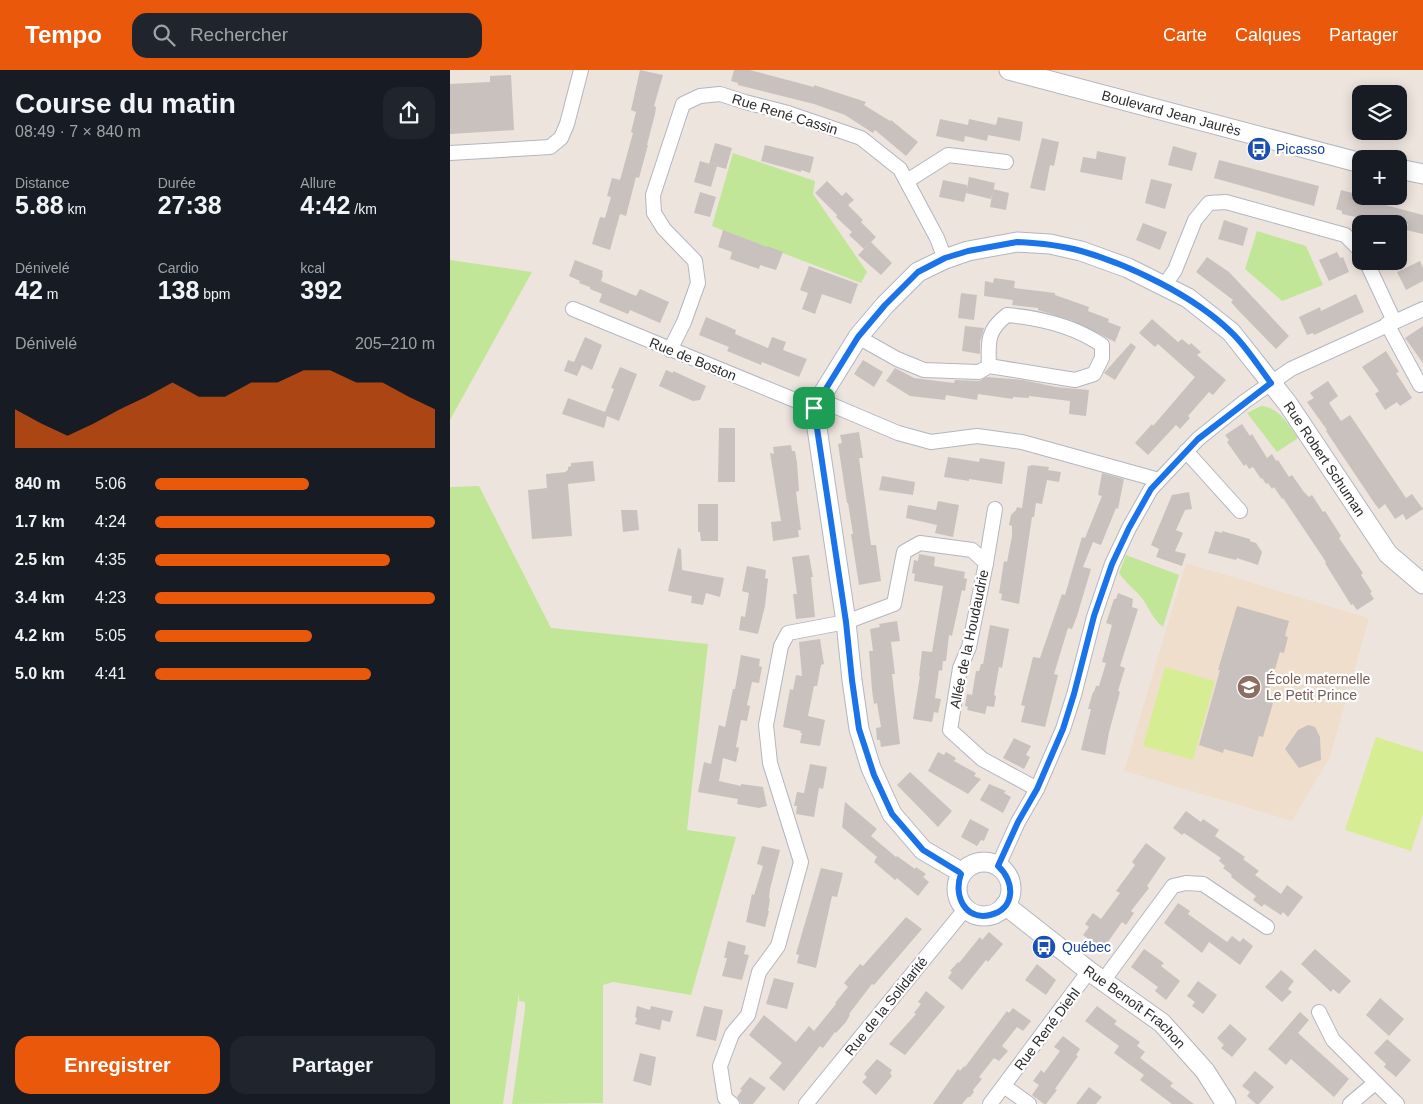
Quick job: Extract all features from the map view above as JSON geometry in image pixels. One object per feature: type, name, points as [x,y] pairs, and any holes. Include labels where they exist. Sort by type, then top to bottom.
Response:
[{"type":"street","points":[[450,153],[550,147],[561,138],[567,124],[581,70]]},
{"type":"street","name":"Boulevard Jean Jaurès","points":[[1009,70],[1352,161]]},
{"type":"street","name":"Rue René Cassin","points":[[670,350],[684,322],[698,283],[695,261],[664,230],[654,213],[653,195],[683,104],[700,96],[720,94],[788,112],[861,138],[900,168],[945,258]]},
{"type":"street","points":[[907,181],[948,155],[1006,162]]},
{"type":"street","points":[[1407,171],[1423,174]]},
{"type":"street","points":[[1164,286],[1175,270],[1195,220],[1209,203],[1226,202],[1345,235],[1352,242]]},
{"type":"street","name":"Rue Robert Schuman","points":[[817,404],[858,337],[885,305],[918,272],[945,258],[968,251],[1017,242],[1050,244],[1090,254],[1128,268],[1188,298],[1231,332],[1288,404],[1388,554],[1423,584]]},
{"type":"street","points":[[1370,270],[1391,323],[1420,386]]},
{"type":"street","name":"Rue de Boston","points":[[573,309],[670,350],[898,433],[930,442],[977,436],[1022,442],[1159,480]]},
{"type":"street","points":[[998,866],[1018,822],[1037,789],[1063,729],[1094,616],[1112,564],[1129,528],[1151,489],[1186,451],[1244,402],[1292,369],[1423,309]]},
{"type":"street","points":[[858,337],[897,359],[924,370],[979,372],[989,366],[1075,380],[1094,374],[1102,358],[1102,345],[1086,334],[1038,318],[1007,315],[996,324],[988,340],[989,366]]},
{"type":"street","points":[[817,404],[859,729],[874,775],[892,814],[923,850],[961,874]]},
{"type":"street","points":[[1186,451],[1240,511]]},
{"type":"street","name":"Allée de la Houdaudrie","points":[[995,509],[970,647],[960,668],[950,730],[982,759],[1037,789]]},
{"type":"street","name":"Allée de la Houdaudrie","points":[[846,622],[894,604],[904,552],[920,543],[972,550],[986,563]]},
{"type":"street","points":[[732,1104],[725,1098],[720,1066],[732,1034],[748,1015],[759,972],[778,946],[802,862],[770,762],[766,725],[781,646],[788,633],[846,622]]},
{"type":"street","points":[[982,862],[998,866],[1005,872],[1009,880],[1010,898],[999,911],[990,915],[973,913],[960,901],[958,883],[961,874],[974,864],[982,862]]},
{"type":"street","name":"Rue René Diehl","points":[[990,1104],[1096,976],[1174,886],[1186,883],[1203,884],[1267,928]]},
{"type":"street","name":"Rue Benoît Frachon","points":[[1005,905],[1096,976],[1162,1023],[1205,1071],[1226,1104]]},
{"type":"street","name":"Rue de la Solidarité","points":[[806,1104],[966,908]]},
{"type":"street","points":[[1319,1012],[1332,1040],[1397,1104]]},
{"type":"street","points":[[1350,1104],[1375,1083]]},
{"type":"street","points":[[1004,1086],[1029,1104]]},
{"type":"shaded area","name":"École maternelle Le Petit Prince","points":[[1186,563],[1369,618],[1330,757],[1292,821],[1124,771]]},
{"type":"green space","points":[[733,153],[815,181],[813,194],[867,272],[861,283],[712,226]]},
{"type":"green space","points":[[1257,231],[1306,246],[1323,285],[1282,301],[1245,269]]},
{"type":"green space","points":[[450,260],[532,272],[450,420]]},
{"type":"green space","points":[[1261,406],[1268,407],[1278,413],[1298,438],[1277,452],[1247,413]]},
{"type":"green space","points":[[479,486],[551,628],[708,644],[687,830],[736,837],[691,995],[613,982],[603,985],[603,1103],[512,1104],[525,1009],[525,1002],[519,1001],[519,993],[503,1104],[450,1104],[450,487]]},
{"type":"green space","points":[[1126,555],[1179,575],[1163,627],[1141,597],[1119,573]]},
{"type":"green space","points":[[1165,667],[1215,681],[1193,760],[1143,746]]},
{"type":"green space","points":[[1376,737],[1423,752],[1423,814],[1411,851],[1345,830]]},
{"type":"building","points":[[640,70],[663,75],[654,106],[656,107],[655,114],[639,178],[636,177],[626,216],[620,214],[610,250],[592,244],[600,217],[605,218],[611,197],[607,196],[612,178],[620,180],[633,133],[631,132],[636,112],[631,110]]},
{"type":"building","points":[[734,70],[750,70],[814,87],[814,85],[866,102],[864,105],[891,120],[918,142],[906,156],[875,130],[873,133],[845,115],[814,104],[738,85],[738,83],[731,81]]},
{"type":"building","points":[[511,75],[514,130],[450,134],[450,84],[490,82],[490,76]]},
{"type":"building","points":[[998,117],[1023,122],[1020,141],[988,135],[987,141],[965,136],[964,142],[936,136],[940,119],[968,125],[969,119],[996,125]]},
{"type":"building","points":[[1042,138],[1059,142],[1054,166],[1050,165],[1045,191],[1030,188]]},
{"type":"building","points":[[715,143],[732,148],[726,169],[709,164]]},
{"type":"building","points":[[765,145],[814,157],[810,173],[761,161]]},
{"type":"building","points":[[1173,146],[1197,153],[1192,171],[1168,165]]},
{"type":"building","points":[[1097,151],[1126,157],[1122,180],[1080,172],[1083,157],[1096,159]]},
{"type":"building","points":[[1219,160],[1319,186],[1314,206],[1214,178]]},
{"type":"building","points":[[700,161],[717,166],[711,187],[694,182]]},
{"type":"building","points":[[969,177],[995,183],[991,199],[966,193],[964,202],[939,197],[943,180],[967,185],[967,189]]},
{"type":"building","points":[[1151,179],[1172,184],[1165,209],[1145,203]]},
{"type":"building","points":[[827,181],[842,196],[846,192],[854,200],[848,205],[876,237],[864,249],[849,235],[852,232],[815,193]]},
{"type":"building","points":[[993,189],[1009,193],[1006,210],[990,207]]},
{"type":"building","points":[[1341,190],[1352,193],[1352,205],[1385,205],[1423,215],[1423,234],[1407,230],[1407,215],[1352,216],[1342,214],[1342,211],[1336,209]]},
{"type":"building","points":[[700,192],[716,197],[710,217],[694,213]]},
{"type":"building","points":[[1224,220],[1248,228],[1243,246],[1218,239]]},
{"type":"building","points":[[1143,223],[1167,232],[1160,250],[1136,240]]},
{"type":"building","points":[[723,230],[783,252],[776,270],[760,265],[759,269],[730,259],[732,252],[718,247]]},
{"type":"building","points":[[871,242],[892,263],[881,275],[858,255]]},
{"type":"building","points":[[1337,252],[1340,258],[1343,257],[1349,272],[1329,281],[1319,260]]},
{"type":"building","points":[[1207,257],[1229,272],[1289,336],[1276,349],[1237,309],[1231,302],[1233,300],[1196,272]]},
{"type":"building","points":[[575,260],[603,271],[601,281],[636,296],[640,289],[669,302],[660,323],[630,310],[628,314],[599,302],[602,294],[569,276]]},
{"type":"building","points":[[1420,261],[1423,268],[1423,281],[1406,290],[1397,272],[1407,270],[1407,267]]},
{"type":"building","points":[[809,266],[858,284],[851,304],[822,294],[815,314],[802,309],[808,293],[800,290]]},
{"type":"building","points":[[994,278],[1015,281],[1014,288],[1055,293],[1055,295],[1089,307],[1088,311],[1109,319],[1108,322],[1121,327],[1115,342],[1071,320],[1038,310],[1038,308],[1012,305],[1013,300],[984,296],[985,281],[993,283]]},
{"type":"building","points":[[961,293],[977,295],[974,320],[958,318]]},
{"type":"building","points":[[1356,294],[1364,312],[1314,335],[1313,333],[1307,335],[1299,317],[1320,307],[1321,311]]},
{"type":"building","points":[[706,317],[736,330],[735,334],[768,348],[772,337],[786,342],[783,350],[807,359],[799,377],[762,362],[761,365],[727,351],[729,347],[699,335]]},
{"type":"building","points":[[1152,319],[1178,342],[1182,339],[1189,345],[1191,343],[1201,352],[1197,355],[1226,380],[1213,395],[1209,392],[1188,416],[1190,418],[1180,429],[1176,425],[1148,455],[1135,443],[1152,424],[1153,426],[1195,377],[1158,344],[1155,347],[1139,333]]},
{"type":"building","points":[[965,326],[984,328],[980,342],[980,354],[962,351]]},
{"type":"building","points":[[1423,326],[1423,363],[1405,338]]},
{"type":"building","points":[[585,337],[602,345],[592,370],[582,365],[577,376],[564,371],[568,360],[574,362]]},
{"type":"building","points":[[1131,343],[1136,347],[1115,380],[1104,373]]},
{"type":"building","points":[[1386,351],[1399,372],[1396,373],[1412,398],[1400,406],[1397,402],[1385,410],[1375,394],[1379,391],[1362,367]]},
{"type":"building","points":[[863,360],[883,372],[874,387],[854,374]]},
{"type":"building","points":[[620,367],[637,374],[619,421],[607,416],[604,428],[562,414],[568,398],[605,412],[614,389],[611,388]]},
{"type":"building","points":[[895,368],[914,378],[954,383],[955,380],[979,381],[987,377],[1023,380],[1056,387],[1089,390],[1086,416],[1069,414],[1070,401],[1029,396],[1029,398],[1013,397],[1013,399],[978,394],[977,400],[946,395],[945,400],[910,396],[886,381]]},
{"type":"building","points":[[666,370],[673,373],[673,371],[706,386],[700,400],[693,401],[659,386]]},
{"type":"building","points":[[1328,381],[1338,396],[1329,403],[1341,421],[1350,415],[1406,498],[1412,494],[1423,509],[1406,520],[1403,514],[1395,519],[1385,504],[1379,509],[1375,504],[1307,402],[1314,398],[1310,393]]},
{"type":"building","points":[[1242,424],[1250,436],[1252,434],[1267,458],[1272,454],[1289,477],[1292,475],[1304,492],[1309,497],[1312,495],[1323,512],[1325,511],[1341,536],[1339,538],[1363,573],[1361,575],[1372,592],[1370,593],[1374,599],[1357,610],[1353,604],[1351,605],[1326,562],[1283,498],[1274,487],[1272,489],[1268,483],[1266,484],[1261,479],[1253,467],[1249,469],[1246,464],[1244,466],[1227,442],[1229,440],[1225,435]]},
{"type":"building","points":[[719,428],[735,428],[735,482],[718,482]]},
{"type":"building","points":[[859,432],[863,458],[859,458],[871,545],[876,545],[881,581],[859,585],[851,534],[853,534],[838,444],[842,443],[840,435]]},
{"type":"building","points":[[791,445],[792,451],[795,451],[797,463],[799,491],[796,492],[801,530],[798,530],[799,537],[773,541],[771,522],[781,521],[770,453],[774,454],[773,447]]},
{"type":"building","points":[[948,457],[979,462],[980,458],[1005,462],[1002,484],[944,477]]},
{"type":"building","points":[[593,461],[595,481],[568,484],[572,536],[532,539],[528,490],[547,488],[546,474],[566,472],[571,463]]},
{"type":"building","points":[[1028,466],[1049,467],[1048,470],[1061,472],[1059,482],[1047,480],[1042,504],[1036,503],[1034,517],[1032,517],[1019,604],[1001,600],[1002,594],[999,593],[1004,561],[1007,562],[1012,536],[1012,526],[1009,525],[1011,515],[1017,507],[1022,508]]},
{"type":"building","points":[[1102,473],[1124,479],[1118,509],[1116,508],[1101,545],[1093,542],[1083,567],[1091,569],[1077,616],[1072,629],[1068,628],[1054,674],[1058,675],[1045,727],[1021,722],[1025,706],[1021,705],[1033,657],[1040,658],[1062,594],[1065,595],[1082,537],[1085,538],[1102,496],[1098,495]]},
{"type":"building","points":[[882,476],[915,482],[913,495],[879,490]]},
{"type":"building","points":[[1189,492],[1192,509],[1185,510],[1176,530],[1183,533],[1175,551],[1186,554],[1182,566],[1156,557],[1159,549],[1151,545],[1172,495]]},
{"type":"building","points":[[938,501],[959,505],[953,537],[935,533],[937,525],[906,518],[908,505],[936,510]]},
{"type":"building","points":[[698,504],[718,504],[718,541],[701,541],[700,532],[698,532]]},
{"type":"building","points":[[621,510],[637,510],[639,530],[623,532]]},
{"type":"building","points":[[1215,531],[1222,533],[1222,531],[1250,539],[1250,541],[1256,543],[1262,552],[1258,565],[1237,558],[1236,560],[1208,553]]},
{"type":"building","points":[[678,548],[681,549],[682,570],[724,578],[720,597],[706,593],[703,605],[691,603],[692,596],[668,591]]},
{"type":"building","points":[[919,554],[935,557],[934,566],[965,572],[964,578],[967,579],[965,591],[962,590],[952,636],[949,635],[946,661],[943,661],[942,671],[939,670],[935,698],[941,699],[938,713],[934,712],[932,722],[913,719],[922,651],[932,652],[943,586],[914,581],[915,574],[912,573],[914,560],[918,561]]},
{"type":"building","points":[[809,555],[813,577],[811,577],[815,617],[796,619],[793,594],[797,594],[792,557]]},
{"type":"building","points":[[747,566],[766,570],[765,578],[768,579],[765,606],[758,634],[739,630],[741,616],[745,617],[749,593],[742,591]]},
{"type":"building","points":[[1118,593],[1133,599],[1132,607],[1138,609],[1120,666],[1125,668],[1118,691],[1120,692],[1105,755],[1081,750],[1091,709],[1088,709],[1093,692],[1096,686],[1099,686],[1106,663],[1102,662],[1112,625],[1106,623]]},
{"type":"building","points":[[1237,606],[1289,621],[1285,636],[1288,637],[1284,653],[1280,652],[1266,700],[1273,703],[1263,737],[1259,736],[1253,757],[1224,749],[1223,753],[1199,745]]},
{"type":"building","points":[[897,621],[900,641],[891,642],[895,674],[892,674],[900,744],[881,747],[880,740],[877,740],[876,728],[881,727],[877,703],[874,704],[872,690],[869,651],[873,651],[870,629],[880,627],[879,624]]},
{"type":"building","points":[[990,625],[1009,629],[1002,668],[999,667],[994,707],[987,706],[985,714],[967,710],[968,707],[965,706],[967,694],[972,695],[976,671],[979,671],[981,664],[983,664]]},
{"type":"building","points":[[820,639],[824,664],[821,665],[817,686],[814,686],[808,716],[825,720],[820,746],[800,743],[801,731],[783,727],[790,689],[793,690],[796,675],[802,676],[799,642]]},
{"type":"building","points":[[741,655],[760,659],[759,666],[762,667],[759,683],[752,682],[747,705],[750,706],[747,721],[741,720],[736,747],[739,748],[736,762],[723,758],[719,781],[741,786],[741,784],[763,787],[767,806],[759,808],[737,804],[738,799],[698,792],[704,762],[711,764],[719,725],[725,727],[733,689],[735,689]]},
{"type":"building","points":[[1308,725],[1315,727],[1320,737],[1321,760],[1299,768],[1285,749],[1298,730]]},
{"type":"building","points":[[1014,738],[1031,746],[1026,755],[1030,757],[1024,769],[1003,758]]},
{"type":"building","points":[[938,752],[944,755],[946,752],[956,758],[954,761],[976,773],[974,776],[981,779],[968,794],[928,771]]},
{"type":"building","points":[[810,764],[827,767],[823,789],[819,788],[814,817],[796,814],[797,806],[794,806],[797,792],[804,793]]},
{"type":"building","points":[[910,772],[952,811],[938,827],[897,785]]},
{"type":"building","points":[[989,784],[1006,791],[1004,793],[1011,797],[1003,813],[980,800]]},
{"type":"building","points":[[845,802],[877,829],[871,836],[896,857],[926,874],[923,877],[929,882],[918,896],[874,862],[877,857],[842,827]]},
{"type":"building","points":[[1186,811],[1201,822],[1203,819],[1219,830],[1215,836],[1245,857],[1243,859],[1259,871],[1255,875],[1281,894],[1287,885],[1303,897],[1288,917],[1283,912],[1281,915],[1264,904],[1262,907],[1253,900],[1256,896],[1231,877],[1232,875],[1223,868],[1225,866],[1219,861],[1221,858],[1184,833],[1182,835],[1173,828]]},
{"type":"building","points":[[970,819],[989,829],[984,841],[981,840],[977,846],[961,837]]},
{"type":"building","points":[[1146,843],[1166,858],[1147,886],[1149,888],[1131,911],[1134,913],[1126,925],[1122,922],[1103,949],[1083,935],[1089,927],[1085,924],[1093,913],[1101,919],[1120,893],[1116,891],[1135,865],[1132,862]]},
{"type":"building","points":[[762,846],[780,850],[770,889],[769,911],[765,927],[746,922],[752,894],[754,895],[763,866],[757,864]]},
{"type":"building","points":[[821,868],[843,873],[837,897],[832,896],[816,968],[797,963],[799,955],[796,954]]},
{"type":"building","points":[[1178,903],[1190,911],[1188,914],[1227,942],[1232,936],[1240,942],[1243,938],[1253,946],[1240,965],[1209,942],[1202,953],[1164,923]]},
{"type":"building","points":[[906,917],[922,929],[874,985],[872,984],[849,1014],[846,1022],[835,1032],[823,1048],[820,1046],[784,1091],[769,1078],[782,1063],[749,1035],[764,1015],[796,1042],[809,1026],[814,1031],[848,987],[844,983],[860,964],[863,966]]},
{"type":"building","points":[[989,932],[1003,944],[988,962],[986,960],[962,990],[948,978],[952,972],[950,971],[980,937],[982,940]]},
{"type":"building","points":[[728,941],[746,946],[744,954],[749,955],[742,980],[722,976],[727,958],[724,958]]},
{"type":"building","points":[[1144,949],[1164,963],[1161,966],[1180,981],[1166,1000],[1155,991],[1158,987],[1131,967]]},
{"type":"building","points":[[1315,949],[1351,981],[1339,994],[1333,989],[1331,992],[1301,964]]},
{"type":"building","points":[[1037,964],[1056,980],[1046,995],[1025,980]]},
{"type":"building","points":[[1281,970],[1294,981],[1288,989],[1292,992],[1282,1002],[1265,987]]},
{"type":"building","points":[[774,978],[794,983],[787,1009],[766,1004]]},
{"type":"building","points":[[1198,981],[1217,995],[1203,1014],[1192,1006],[1195,1002],[1187,996]]},
{"type":"building","points":[[926,991],[945,1007],[905,1055],[889,1044],[916,1014],[914,1013],[921,1004],[918,1002]]},
{"type":"building","points":[[1380,998],[1404,1019],[1389,1036],[1366,1015]]},
{"type":"building","points":[[637,1006],[650,1010],[651,1006],[673,1011],[670,1022],[662,1020],[660,1030],[635,1024]]},
{"type":"building","points":[[704,1006],[723,1010],[716,1041],[696,1036]]},
{"type":"building","points":[[1097,1006],[1117,1021],[1114,1024],[1140,1042],[1137,1046],[1145,1052],[1140,1058],[1173,1083],[1170,1086],[1194,1104],[1172,1104],[1140,1080],[1144,1075],[1114,1053],[1119,1046],[1085,1021]]},
{"type":"building","points":[[1013,1008],[1031,1021],[1023,1031],[1017,1027],[1002,1046],[1008,1051],[999,1061],[994,1058],[979,1077],[982,1079],[970,1097],[962,1104],[933,1104],[958,1069],[960,1071],[965,1067],[1007,1011],[1009,1013]]},
{"type":"building","points":[[1300,1012],[1309,1020],[1298,1033],[1349,1079],[1334,1097],[1291,1059],[1286,1065],[1268,1049]]},
{"type":"building","points":[[1230,1024],[1247,1039],[1232,1057],[1221,1048],[1224,1045],[1217,1038]]},
{"type":"building","points":[[1063,1036],[1080,1049],[1076,1055],[1078,1056],[1055,1089],[1057,1090],[1044,1104],[1032,1095],[1039,1085],[1033,1081],[1041,1070],[1044,1073],[1060,1051],[1054,1047]]},
{"type":"building","points":[[1387,1039],[1411,1060],[1396,1077],[1384,1067],[1386,1064],[1374,1053]]},
{"type":"building","points":[[640,1053],[656,1057],[651,1086],[633,1081]]},
{"type":"building","points":[[877,1059],[892,1070],[890,1073],[892,1076],[876,1095],[862,1082],[867,1077],[864,1074]]},
{"type":"building","points":[[1255,1071],[1274,1087],[1259,1104],[1256,1104],[1247,1096],[1250,1092],[1242,1086]]},
{"type":"building","points":[[750,1077],[766,1088],[753,1104],[741,1104],[737,1097],[742,1090],[740,1089]]},
{"type":"building","points":[[1089,1087],[1102,1097],[1096,1104],[1076,1104]]},
{"type":"place","name":"Picasso","points":[[1259,149]]},
{"type":"place","name":"École maternelle Le Petit Prince","points":[[1249,687]]},
{"type":"place","name":"Québec","points":[[1044,947]]},
{"type":"route","points":[[1017,242],[1050,244],[1081,251],[1128,268],[1188,298],[1231,332],[1271,383],[1244,402],[1186,451],[1151,489],[1129,528],[1112,564],[1094,616],[1063,729],[1037,789],[1018,822],[998,866],[1005,872],[1009,880],[1010,898],[999,911],[990,915],[973,913],[960,901],[958,883],[961,874],[923,850],[892,814],[874,775],[859,729],[846,622],[814,408],[858,337],[885,305],[918,272],[945,258],[968,251],[1017,242]]}]
